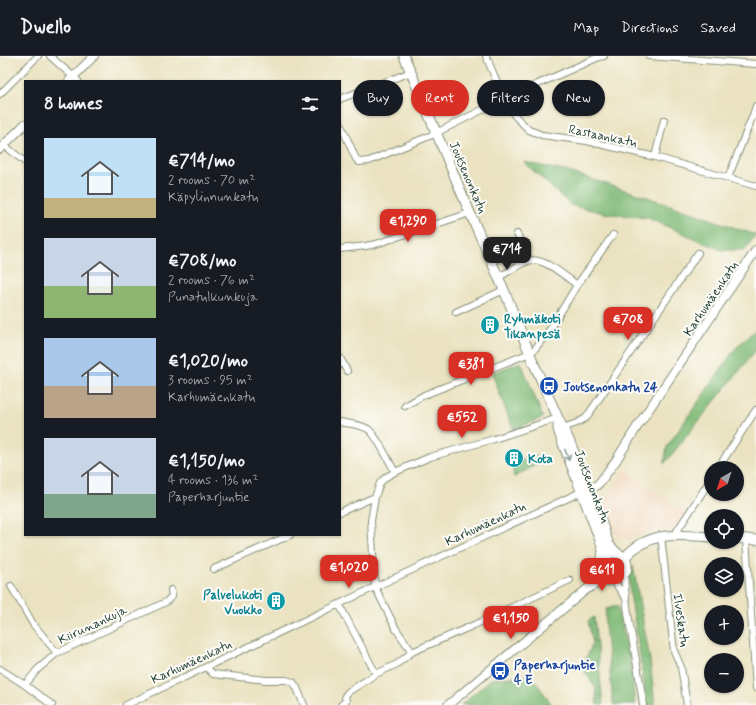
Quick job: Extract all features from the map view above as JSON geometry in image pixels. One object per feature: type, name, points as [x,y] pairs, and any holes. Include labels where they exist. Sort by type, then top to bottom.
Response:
[{"type":"main road","name":"Joutsenonkatu","points":[[404,56],[558,418],[562,442],[585,490],[597,508],[609,545],[616,552]]},
{"type":"main road","name":"Joutsenonkatu","points":[[585,490],[603,551],[600,565]]},
{"type":"main road","points":[[625,557],[642,544],[661,536],[676,535],[704,537]]},
{"type":"main road","points":[[744,539],[756,540]]},
{"type":"main road","points":[[616,552],[625,557],[628,569],[619,579],[613,580],[603,574],[600,565],[607,554],[616,552]]},
{"type":"street","points":[[0,94],[38,56]]},
{"type":"street","points":[[50,56],[74,80],[94,56]]},
{"type":"street","name":"Rastaankatu","points":[[486,56],[496,80]]},
{"type":"street","points":[[544,81],[600,56]]},
{"type":"street","points":[[649,56],[666,56],[756,64]]},
{"type":"street","points":[[341,99],[411,72]]},
{"type":"street","points":[[728,178],[756,106]]},
{"type":"street","points":[[341,125],[356,159],[359,162],[369,160],[437,132],[477,112]]},
{"type":"street","name":"Rastaankatu","points":[[515,116],[529,130],[542,135],[587,141],[655,157],[756,186]]},
{"type":"street","points":[[655,157],[664,120]]},
{"type":"street","points":[[24,125],[2,147],[24,161]]},
{"type":"street","points":[[341,249],[376,244],[470,213]]},
{"type":"street","points":[[516,234],[529,260]]},
{"type":"street","points":[[405,406],[424,395],[530,353],[534,350],[551,328],[577,285],[613,235]]},
{"type":"street","name":"Karhumäenkatu","points":[[126,705],[375,587],[596,486],[615,462],[756,250]]},
{"type":"street","points":[[560,428],[577,424],[586,418],[698,253]]},
{"type":"street","points":[[498,277],[529,260],[537,260],[548,264],[577,285]]},
{"type":"street","points":[[456,312],[504,290]]},
{"type":"street","points":[[341,360],[347,371]]},
{"type":"street","points":[[723,461],[756,410]]},
{"type":"street","points":[[412,652],[396,629],[375,587],[371,521],[375,497],[380,483],[394,472],[430,457],[494,439],[558,418]]},
{"type":"street","points":[[341,422],[368,429],[374,434],[394,472]]},
{"type":"street","points":[[676,535],[704,490]]},
{"type":"street","points":[[341,512],[375,497]]},
{"type":"street","points":[[214,569],[288,536]]},
{"type":"street","name":"Ilveskatu","points":[[661,536],[674,651],[681,667],[687,705]]},
{"type":"street","points":[[743,549],[756,688]]},
{"type":"street","points":[[587,589],[598,574],[600,565]]},
{"type":"street","points":[[624,575],[625,597],[643,705]]},
{"type":"street","points":[[341,705],[346,701],[345,696],[348,692],[376,674],[397,664],[412,652],[570,580]]},
{"type":"street","points":[[448,705],[587,589],[603,581],[613,580],[625,597]]},
{"type":"street","points":[[11,586],[33,624],[57,653]]},
{"type":"street","name":"Kiirunankuja","points":[[25,685],[38,669],[57,653],[166,602],[172,596],[171,590]]},
{"type":"street","points":[[339,604],[376,674]]},
{"type":"street","points":[[206,667],[213,674],[266,680],[286,680],[293,682],[304,705]]},
{"type":"street","points":[[0,669],[52,705]]},
{"type":"shaded area","points":[[625,470],[685,512],[675,528],[660,529],[630,539],[620,538],[615,534],[603,502]]},
{"type":"green space","points":[[524,162],[569,172],[647,197],[756,235],[744,250],[721,250],[648,218],[604,213],[571,205]]},
{"type":"green space","points":[[756,329],[756,350],[664,464],[667,447],[735,349]]},
{"type":"green space","points":[[521,362],[543,418],[513,429],[492,373]]},
{"type":"green space","points":[[537,456],[539,463],[514,477],[512,464]]},
{"type":"green space","points":[[633,566],[650,660],[655,705],[647,705],[630,593],[629,577]]},
{"type":"green space","points":[[617,606],[630,660],[635,705],[614,705],[613,702],[605,625],[606,609]]},
{"type":"green space","points":[[594,617],[603,705],[597,705],[596,689],[582,667],[593,643],[588,621]]},
{"type":"green space","points":[[531,675],[552,705],[461,705],[491,679]]},
{"type":"place","name":"Ryhmäkoti Tikanpesä","points":[[490,325]]},
{"type":"place","name":"Joutsenonkatu 24","points":[[549,386]]},
{"type":"place","name":"Kota","points":[[514,458]]},
{"type":"place","name":"Palvelukoti Vuokko","points":[[276,601]]},
{"type":"place","name":"Paperharjuntie 4 E","points":[[500,671]]}]
